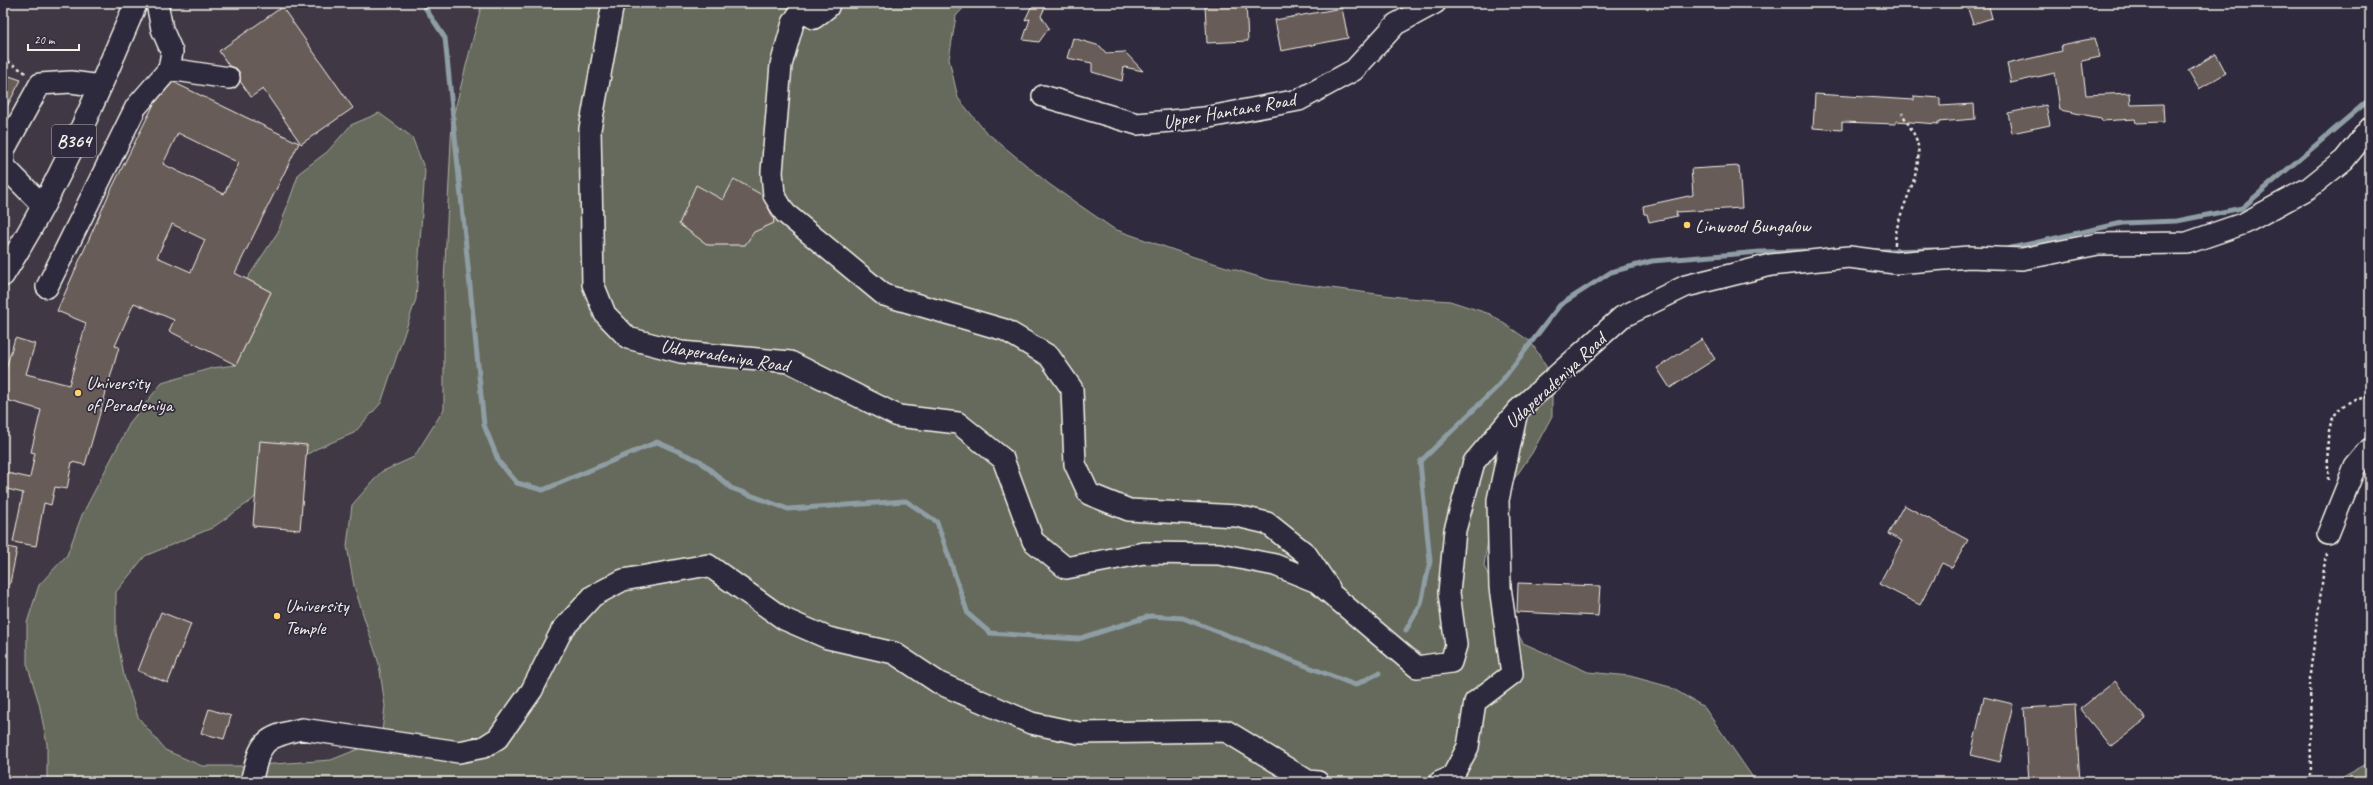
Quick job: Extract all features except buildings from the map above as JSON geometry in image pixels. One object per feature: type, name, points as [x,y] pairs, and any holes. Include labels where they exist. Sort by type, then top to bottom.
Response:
[{"type":"main road","name":"B364","points":[[3,275],[26,239],[101,86],[136,3]]},
{"type":"street","points":[[47,287],[136,107],[169,69],[172,52],[162,29],[157,3]]},
{"type":"street","name":"Udaperadeniya Road","points":[[613,3],[590,129],[593,284],[605,314],[628,338],[681,352],[790,362],[898,416],[958,423],[1003,459],[1033,541],[1066,568],[1144,553],[1219,554],[1275,565],[1317,582],[1417,667],[1451,662],[1456,645],[1449,593],[1455,530],[1474,462],[1518,410],[1622,317],[1686,286],[1771,265],[1849,257],[1895,263],[1970,257],[2022,259],[2098,244],[2187,243],[2245,223],[2309,188],[2344,160],[2370,128]]},
{"type":"street","points":[[829,3],[828,7],[814,18],[801,6],[793,23],[781,65],[772,172],[774,195],[785,213],[884,295],[1005,330],[1049,356],[1072,389],[1075,464],[1089,494],[1129,510],[1237,516],[1267,523],[1306,554],[1336,599]]},
{"type":"street","name":"Upper Hantane Road","points":[[1043,96],[1137,124],[1204,118],[1299,100],[1354,70],[1396,24],[1435,3]]},
{"type":"street","points":[[169,69],[228,78]]},
{"type":"street","points":[[42,205],[4,166],[4,150],[40,84],[70,82],[101,86]]},
{"type":"street","points":[[1440,782],[1452,777],[1468,747],[1475,702],[1512,674],[1500,587],[1498,500],[1507,449],[1518,410]]},
{"type":"street","points":[[2328,534],[2355,468],[2370,449]]},
{"type":"street","points":[[251,782],[260,748],[277,735],[302,730],[459,752],[484,747],[498,738],[532,690],[562,630],[593,596],[623,580],[708,565],[784,619],[828,638],[894,653],[939,683],[1031,723],[1079,733],[1226,732],[1308,781],[1318,782]]},
{"type":"path","points":[[3,58],[17,65]]},
{"type":"path","points":[[1895,236],[1917,169],[1918,145],[1902,113]]},
{"type":"path","points":[[2328,481],[2329,428],[2334,416],[2346,404],[2370,396]]},
{"type":"path","points":[[2311,782],[2310,674],[2328,534]]},
{"type":"shaded area","name":"University of Peradeniya","points":[[3,3],[482,3],[469,50],[444,325],[444,409],[414,457],[381,472],[352,505],[347,546],[354,586],[379,664],[385,706],[381,740],[331,760],[245,766],[202,766],[165,750],[138,717],[124,676],[116,632],[116,592],[145,556],[212,528],[252,500],[280,471],[316,449],[354,433],[423,206],[425,170],[412,137],[351,125],[327,152],[299,173],[278,232],[248,279],[271,292],[236,365],[212,368],[162,383],[131,421],[82,515],[67,555],[39,585],[27,664],[39,703],[47,744],[47,782],[3,782]]},
{"type":"green space","points":[[482,3],[968,3],[956,16],[949,59],[958,98],[985,131],[1049,184],[1114,229],[1194,257],[1269,280],[1408,298],[1450,301],[1490,314],[1531,342],[1552,376],[1552,416],[1532,453],[1508,488],[1490,526],[1484,566],[1523,643],[1588,672],[1630,676],[1670,687],[1704,707],[1756,782],[47,782],[47,744],[39,703],[27,664],[27,623],[39,585],[67,555],[82,515],[131,421],[162,383],[212,368],[236,365],[271,292],[247,279],[278,232],[299,173],[327,152],[351,125],[379,113],[412,137],[425,170],[416,299],[381,403],[354,433],[316,449],[280,471],[252,500],[212,528],[145,556],[116,592],[116,632],[124,676],[138,717],[165,750],[202,766],[245,766],[331,760],[381,740],[385,706],[379,664],[354,586],[347,546],[352,505],[381,472],[414,457],[444,409],[444,283],[452,121]]},
{"type":"green space","points":[[2370,762],[2370,782],[2334,782]]},
{"type":"waterway","points":[[422,3],[445,38],[484,425],[499,462],[517,483],[543,490],[657,442],[700,461],[731,488],[788,509],[906,501],[937,522],[968,614],[990,633],[1078,639],[1150,616],[1183,618],[1355,685],[1379,673]]},
{"type":"waterway","points":[[2007,249],[2122,223],[2177,221],[2242,208],[2370,99]]},
{"type":"waterway","points":[[1875,251],[1933,250]]},
{"type":"waterway","points":[[1406,630],[1421,604],[1430,561],[1420,462],[1497,387],[1560,305],[1611,272],[1652,261],[1760,252],[1805,251]]},
{"type":"place","name":"Linwood Bungalow","points":[[1687,225]]},
{"type":"place","name":"University of Peradeniya","points":[[78,393]]},
{"type":"place","name":"University Temple","points":[[277,616]]}]
